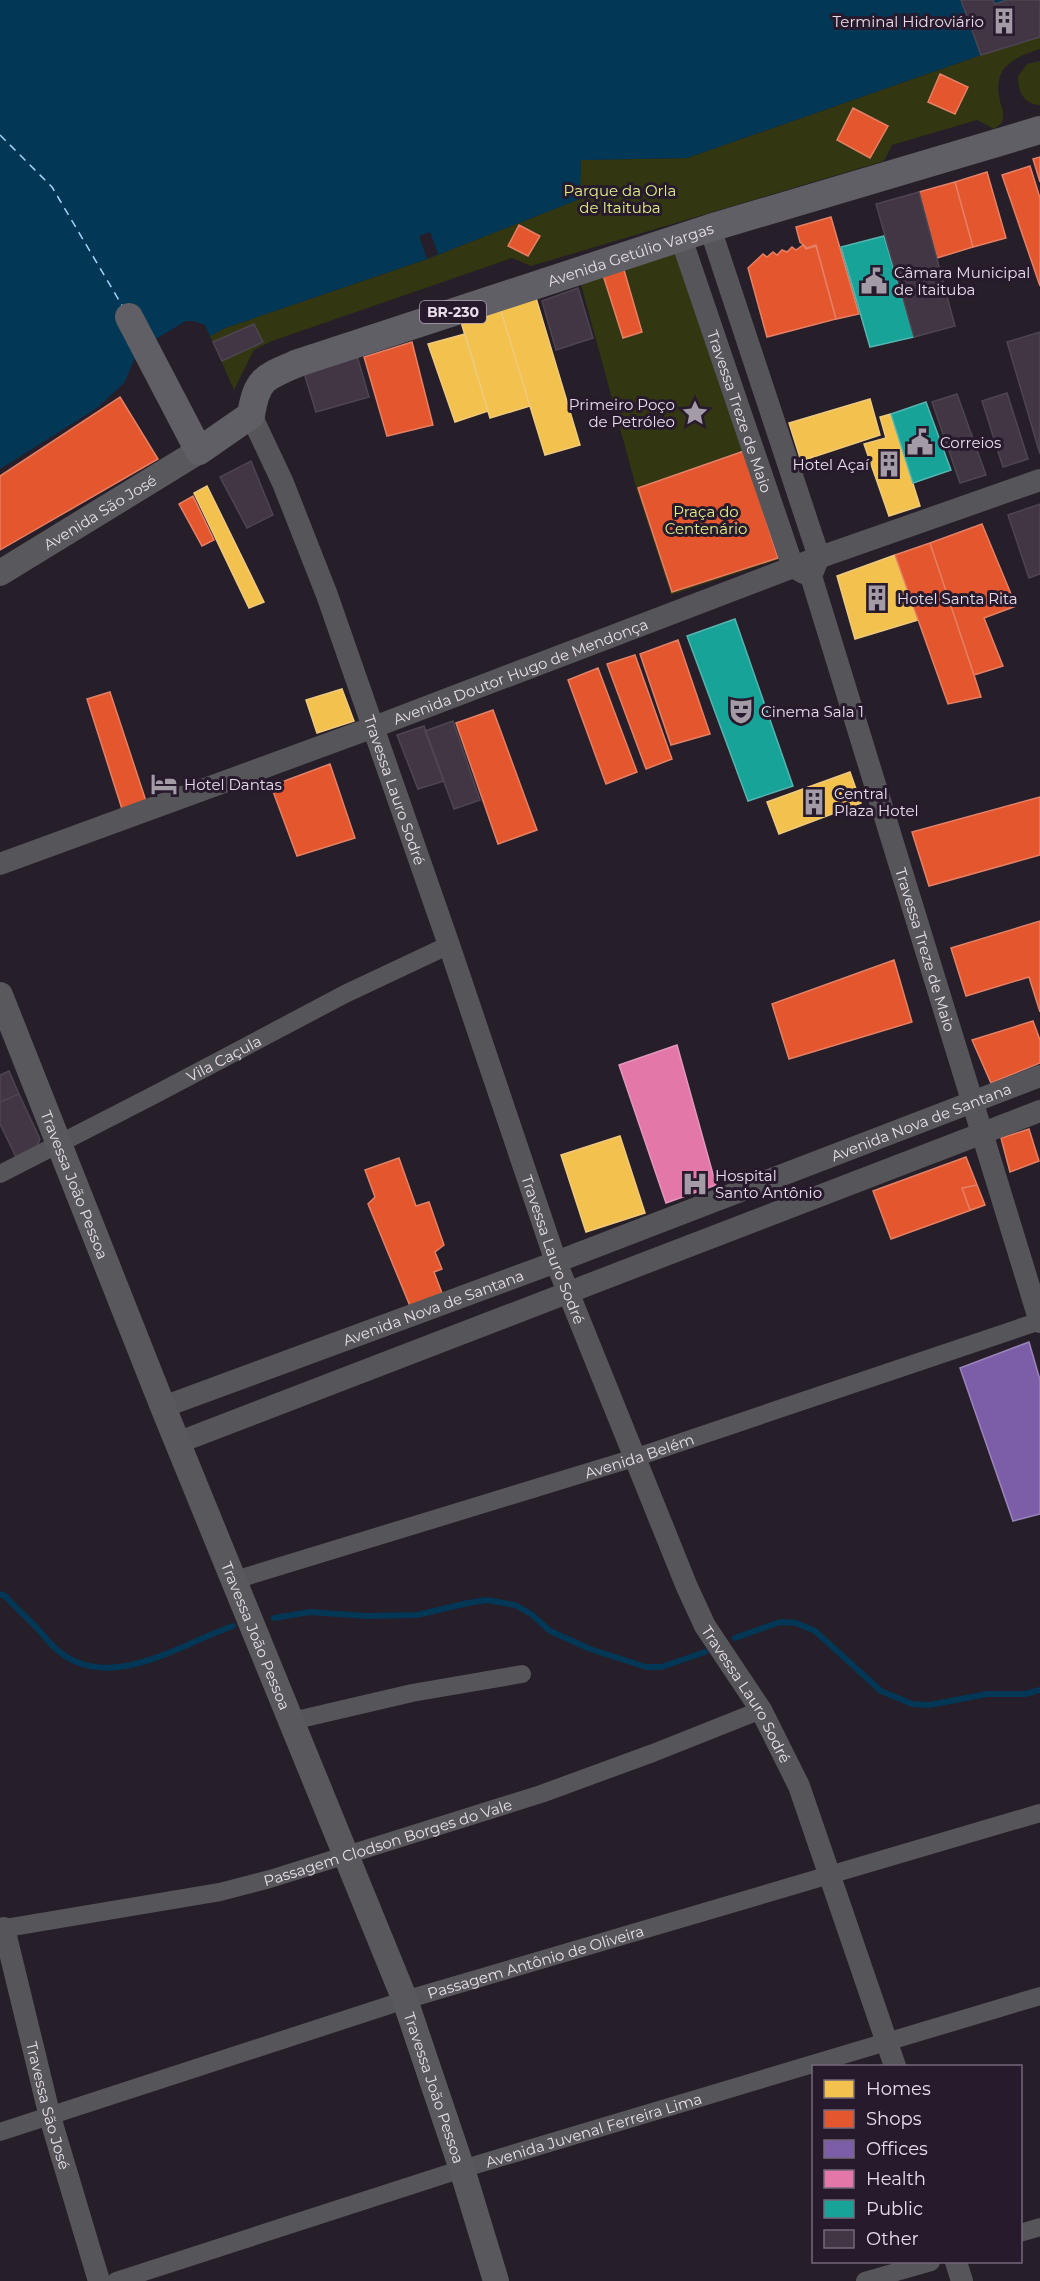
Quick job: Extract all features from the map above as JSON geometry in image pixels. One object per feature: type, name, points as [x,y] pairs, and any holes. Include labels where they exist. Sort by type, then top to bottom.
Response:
[{"type":"main road","name":"Avenida Getúlio Vargas","points":[[251,415],[255,392],[262,380],[279,371],[351,345],[710,228],[1040,130]]},
{"type":"main road","points":[[129,317],[199,451],[251,415]]},
{"type":"main road","name":"Avenida São José","points":[[0,573],[199,451]]},
{"type":"main road","name":"Travessa João Pessoa","points":[[0,995],[177,1443],[405,2000],[462,2169],[496,2281]]},
{"type":"street","name":"Travessa Treze de Maio","points":[[710,228],[772,417],[807,567],[1040,1322]]},
{"type":"street","name":"Travessa Treze de Maio","points":[[681,238],[745,427],[807,567]]},
{"type":"street","name":"Travessa Lauro Sodré","points":[[251,415],[283,483],[374,727],[556,1262],[679,1570],[705,1626],[761,1710],[799,1786],[894,2065]]},
{"type":"street","points":[[745,427],[772,417]]},
{"type":"street","name":"Avenida Doutor Hugo de Mendonça","points":[[0,864],[1040,480]]},
{"type":"street","name":"Vila Caçula","points":[[0,1174],[345,994],[449,945]]},
{"type":"street","name":"Avenida Nova de Santana","points":[[163,1407],[556,1262],[1040,1076]]},
{"type":"street","points":[[177,1443],[1040,1111]]},
{"type":"street","points":[[856,1148],[868,1177]]},
{"type":"street","points":[[781,1176],[793,1206]]},
{"type":"street","points":[[401,1319],[412,1352]]},
{"type":"street","name":"Avenida Belém","points":[[235,1580],[634,1458],[1040,1322]]},
{"type":"street","points":[[292,1721],[412,1693],[522,1674]]},
{"type":"street","name":"Passagem Clodson Borges do Vale","points":[[2,1929],[220,1892],[270,1879],[541,1794],[761,1710]]},
{"type":"street","name":"Passagem Antônio de Oliveira","points":[[0,2132],[405,2000],[1040,1813]]},
{"type":"street","name":"Travessa São José","points":[[2,1929],[50,2117],[99,2281]]},
{"type":"street","name":"Avenida Juvenal Ferreira Lima","points":[[116,2281],[462,2169],[1040,1996]]},
{"type":"street","points":[[1022,2232],[1040,2227]]},
{"type":"street","points":[[865,2281],[928,2263]]},
{"type":"street","points":[[956,2263],[962,2281]]},
{"type":"green space","name":"Parque da Orla de Itaituba","points":[[1040,37],[1040,49],[1013,60],[1002,72],[998,89],[1003,120],[994,129],[977,120],[892,145],[884,161],[531,266],[512,258],[272,341],[254,350],[234,390],[210,336],[225,328],[427,259],[579,199],[581,160],[687,158],[981,55]]},
{"type":"green space","points":[[1040,61],[1040,105],[1029,102],[1023,96],[1018,76],[1027,64]]},
{"type":"green space","name":"Praça do Centenário","points":[[677,252],[780,559],[671,595],[636,487],[580,281]]},
{"type":"water","points":[[0,0],[1040,0],[1040,37],[981,55],[687,158],[581,160],[580,199],[427,259],[225,328],[210,336],[205,325],[186,321],[139,349],[124,383],[97,408],[0,469]]},
{"type":"pier","points":[[430,232],[438,254],[427,259],[419,236]]},
{"type":"building: Homes","points":[[536,298],[580,445],[545,455],[500,308]]},
{"type":"building: Homes","points":[[500,308],[530,406],[490,418],[461,322]]},
{"type":"building: Homes","points":[[465,334],[488,411],[455,422],[428,344]]},
{"type":"building: Homes","points":[[870,399],[880,435],[801,461],[789,423]]},
{"type":"building: Homes","name":"Hotel Açaí","points":[[891,414],[920,506],[889,516],[864,444],[886,438],[880,417]]},
{"type":"building: Homes","points":[[207,486],[264,602],[249,608],[194,493]]},
{"type":"building: Homes","name":"Hotel Santa Rita","points":[[895,555],[918,620],[855,639],[837,576]]},
{"type":"building: Homes","points":[[342,689],[354,721],[317,733],[306,700]]},
{"type":"building: Homes","name":"Central Plaza Hotel","points":[[850,772],[861,803],[779,834],[767,802]]},
{"type":"building: Homes","points":[[620,1136],[645,1213],[586,1232],[561,1155]]},
{"type":"building: Shops","points":[[940,74],[968,87],[955,114],[928,102]]},
{"type":"building: Shops","points":[[853,108],[888,126],[870,158],[837,140]]},
{"type":"building: Shops","points":[[1040,157],[1040,182],[1033,159]]},
{"type":"building: Shops","points":[[1030,166],[1040,198],[1040,286],[1002,175]]},
{"type":"building: Shops","points":[[987,172],[1006,238],[973,247],[955,182]]},
{"type":"building: Shops","points":[[955,182],[973,247],[937,258],[919,192]]},
{"type":"building: Shops","points":[[831,217],[859,314],[836,319],[816,245],[807,248],[800,242],[796,227]]},
{"type":"building: Shops","points":[[519,225],[540,236],[528,256],[508,246]]},
{"type":"building: Shops","points":[[803,245],[806,249],[816,246],[836,319],[767,337],[748,268],[763,254],[767,257],[773,252],[777,255],[782,250],[787,252],[792,247],[796,250]]},
{"type":"building: Shops","points":[[624,270],[642,332],[623,338],[603,275]]},
{"type":"building: Shops","points":[[412,342],[433,425],[387,436],[364,357]]},
{"type":"building: Shops","points":[[120,397],[158,459],[0,550],[0,476]]},
{"type":"building: Shops","points":[[744,451],[778,558],[672,592],[638,488]]},
{"type":"building: Shops","points":[[193,496],[214,540],[202,546],[179,504]]},
{"type":"building: Shops","points":[[982,524],[1016,606],[984,618],[1003,666],[974,675],[930,543]]},
{"type":"building: Shops","points":[[930,543],[981,697],[948,704],[895,555]]},
{"type":"building: Shops","points":[[678,640],[710,734],[671,745],[640,654]]},
{"type":"building: Shops","points":[[635,655],[672,759],[646,769],[607,664]]},
{"type":"building: Shops","points":[[598,668],[637,772],[606,784],[568,680]]},
{"type":"building: Shops","points":[[110,692],[146,801],[122,809],[87,699]]},
{"type":"building: Shops","points":[[493,710],[537,830],[498,844],[456,723]]},
{"type":"building: Shops","points":[[330,764],[355,838],[297,856],[271,786]]},
{"type":"building: Shops","points":[[1040,797],[1040,855],[929,886],[912,832]]},
{"type":"building: Shops","points":[[1040,921],[1040,1012],[1029,977],[966,996],[951,948]]},
{"type":"building: Shops","points":[[894,960],[912,1022],[789,1059],[772,1004]]},
{"type":"building: Shops","points":[[1033,1021],[1040,1040],[1040,1063],[991,1083],[972,1040]]},
{"type":"building: Shops","points":[[1029,1129],[1039,1161],[1010,1172],[1001,1138]]},
{"type":"building: Shops","points":[[966,1157],[985,1205],[891,1239],[873,1191]]},
{"type":"building: Shops","points":[[399,1158],[416,1206],[429,1202],[444,1245],[435,1252],[442,1269],[434,1272],[442,1293],[410,1306],[368,1204],[375,1197],[365,1170]]},
{"type":"building: Shops","points":[[977,1185],[985,1205],[970,1210],[962,1188]]},
{"type":"building: Offices","points":[[1029,1342],[1040,1380],[1040,1514],[1013,1521],[960,1368]]},
{"type":"building: Health","name":"Hospital Santo Antônio","points":[[677,1045],[716,1185],[666,1203],[619,1065]]},
{"type":"building: Public","name":"Câmara Municipal de Itaituba","points":[[884,236],[914,337],[870,347],[841,247]]},
{"type":"building: Public","name":"Correios","points":[[926,402],[951,470],[913,483],[891,414]]},
{"type":"building: Public","name":"Cinema Sala 1","points":[[735,619],[793,786],[748,801],[687,636]]},
{"type":"building: Other","name":"Terminal Hidroviário","points":[[961,0],[993,0],[995,4],[1007,0],[1040,0],[1040,37],[981,55]]},
{"type":"building: Other","points":[[919,192],[955,326],[914,337],[876,204]]},
{"type":"building: Other","points":[[578,288],[593,338],[556,350],[542,301]]},
{"type":"building: Other","points":[[254,324],[263,342],[222,361],[213,342]]},
{"type":"building: Other","points":[[1040,332],[1040,454],[1007,342]]},
{"type":"building: Other","points":[[357,356],[369,397],[316,412],[304,373]]},
{"type":"building: Other","points":[[1007,393],[1028,459],[1003,467],[982,401]]},
{"type":"building: Other","points":[[957,394],[986,475],[960,483],[932,402]]},
{"type":"building: Other","points":[[251,461],[273,515],[247,528],[220,477]]},
{"type":"building: Other","points":[[1040,504],[1040,574],[1029,578],[1008,515]]},
{"type":"building: Other","points":[[453,721],[480,800],[454,809],[425,731]]},
{"type":"building: Other","points":[[424,726],[444,781],[418,789],[397,735]]},
{"type":"building: Other","points":[[9,1071],[19,1094],[0,1102],[0,1075]]},
{"type":"building: Other","points":[[19,1094],[40,1139],[37,1147],[16,1157],[0,1124],[0,1102]]},
{"type":"waterway","points":[[0,1594],[5,1596],[56,1649],[76,1662],[98,1667],[121,1667],[144,1661],[233,1626]]},
{"type":"waterway","points":[[274,1618],[310,1612],[366,1616],[417,1615],[487,1600],[515,1605],[531,1614],[550,1631],[590,1649],[646,1667],[661,1667],[705,1652]]},
{"type":"waterway","points":[[735,1638],[780,1622],[796,1623],[815,1631],[881,1691],[912,1704],[929,1705],[987,1694],[1025,1694],[1040,1690]]},
{"type":"ferry route","points":[[0,135],[52,187],[123,307]]},
{"type":"place","name":"Terminal Hidroviário","points":[[1004,21]]},
{"type":"place","name":"Câmara Municipal de Itaituba","points":[[874,281]]},
{"type":"place","name":"Primeiro Poço de Petróleo","points":[[695,413]]},
{"type":"place","name":"Correios","points":[[920,442]]},
{"type":"place","name":"Hotel Açaí","points":[[889,464]]},
{"type":"place","name":"Hotel Santa Rita","points":[[877,598]]},
{"type":"place","name":"Cinema Sala 1","points":[[741,711]]},
{"type":"place","name":"Hotel Dantas","points":[[164,784]]},
{"type":"place","name":"Central Plaza Hotel","points":[[814,802]]},
{"type":"place","name":"Hospital Santo Antônio","points":[[695,1184]]}]
